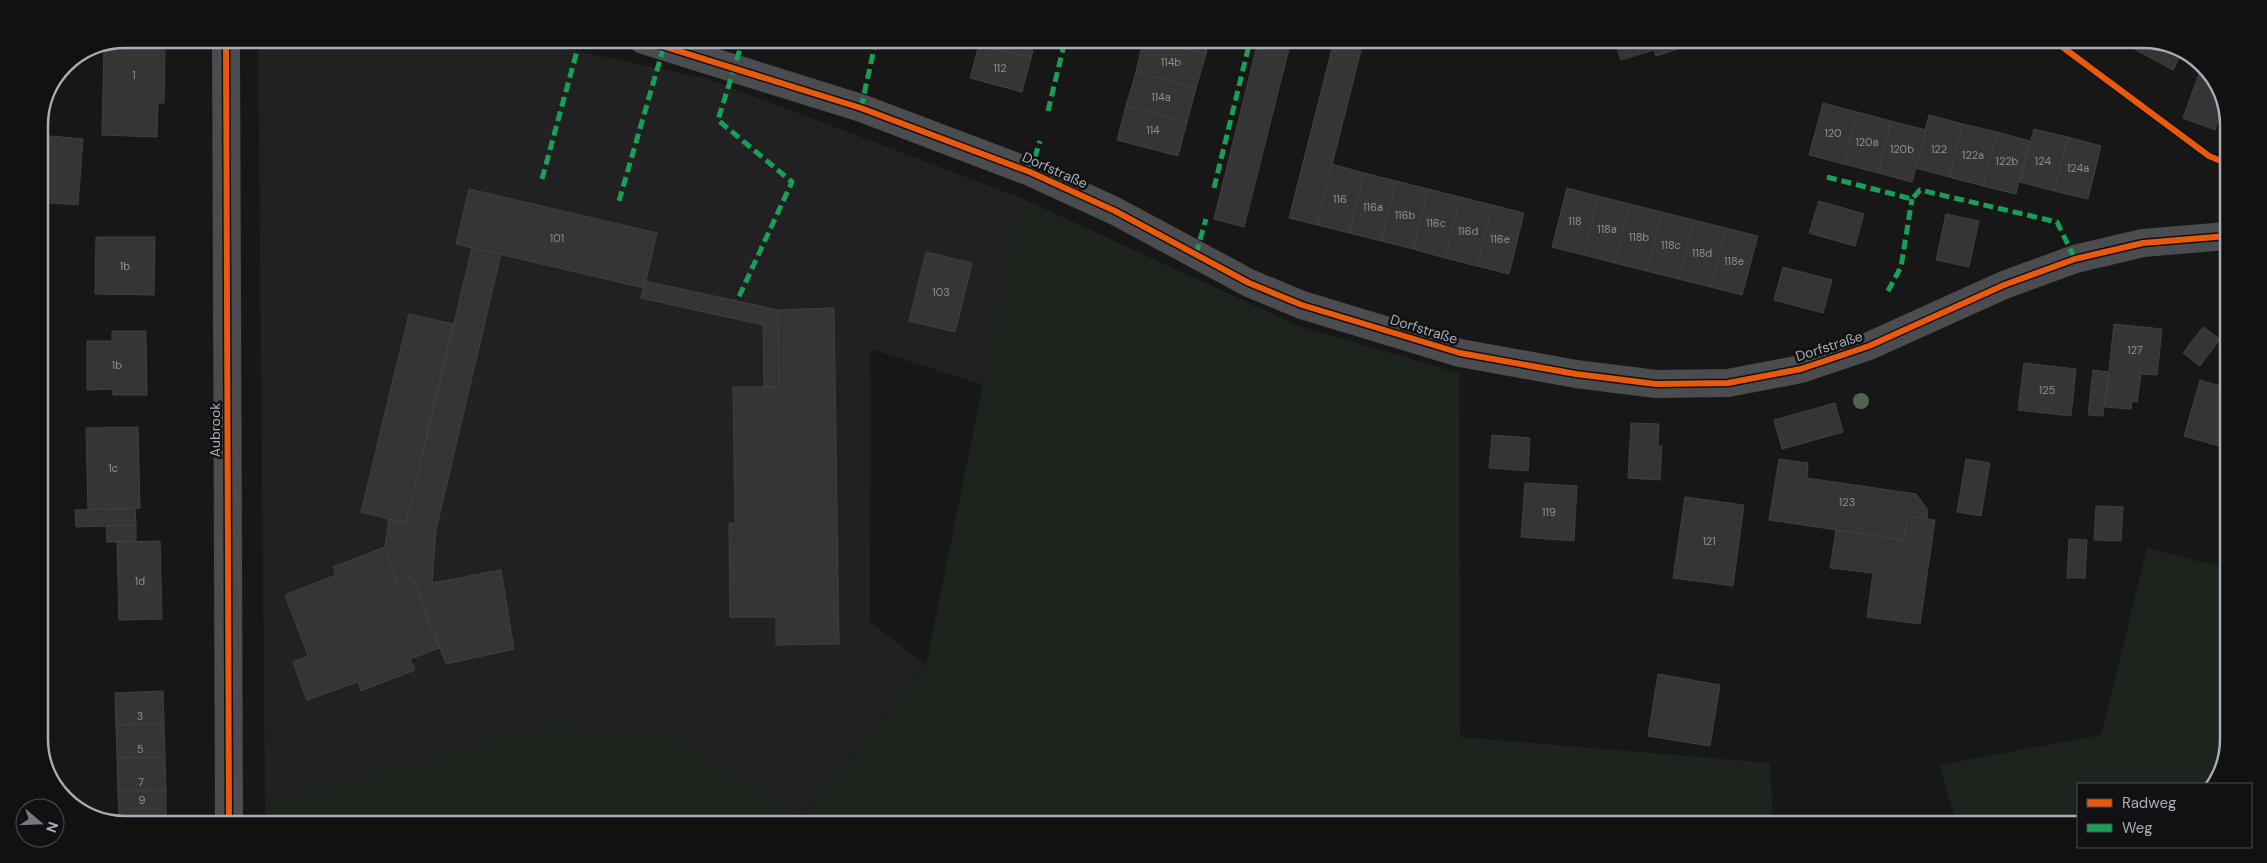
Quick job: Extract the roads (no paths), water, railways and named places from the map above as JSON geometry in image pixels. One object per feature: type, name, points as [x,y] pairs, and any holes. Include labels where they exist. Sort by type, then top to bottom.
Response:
[{"type":"street","name":"Aubrook","points":[[226,48],[229,816]]},
{"type":"street","name":"Dorfstraße","points":[[669,48],[861,108],[1030,172],[1116,211],[1249,283],[1302,305],[1460,353],[1576,374],[1656,384],[1728,382],[1801,369],[1869,346],[2004,286],[2075,260],[2143,244],[2219,237]]}]
